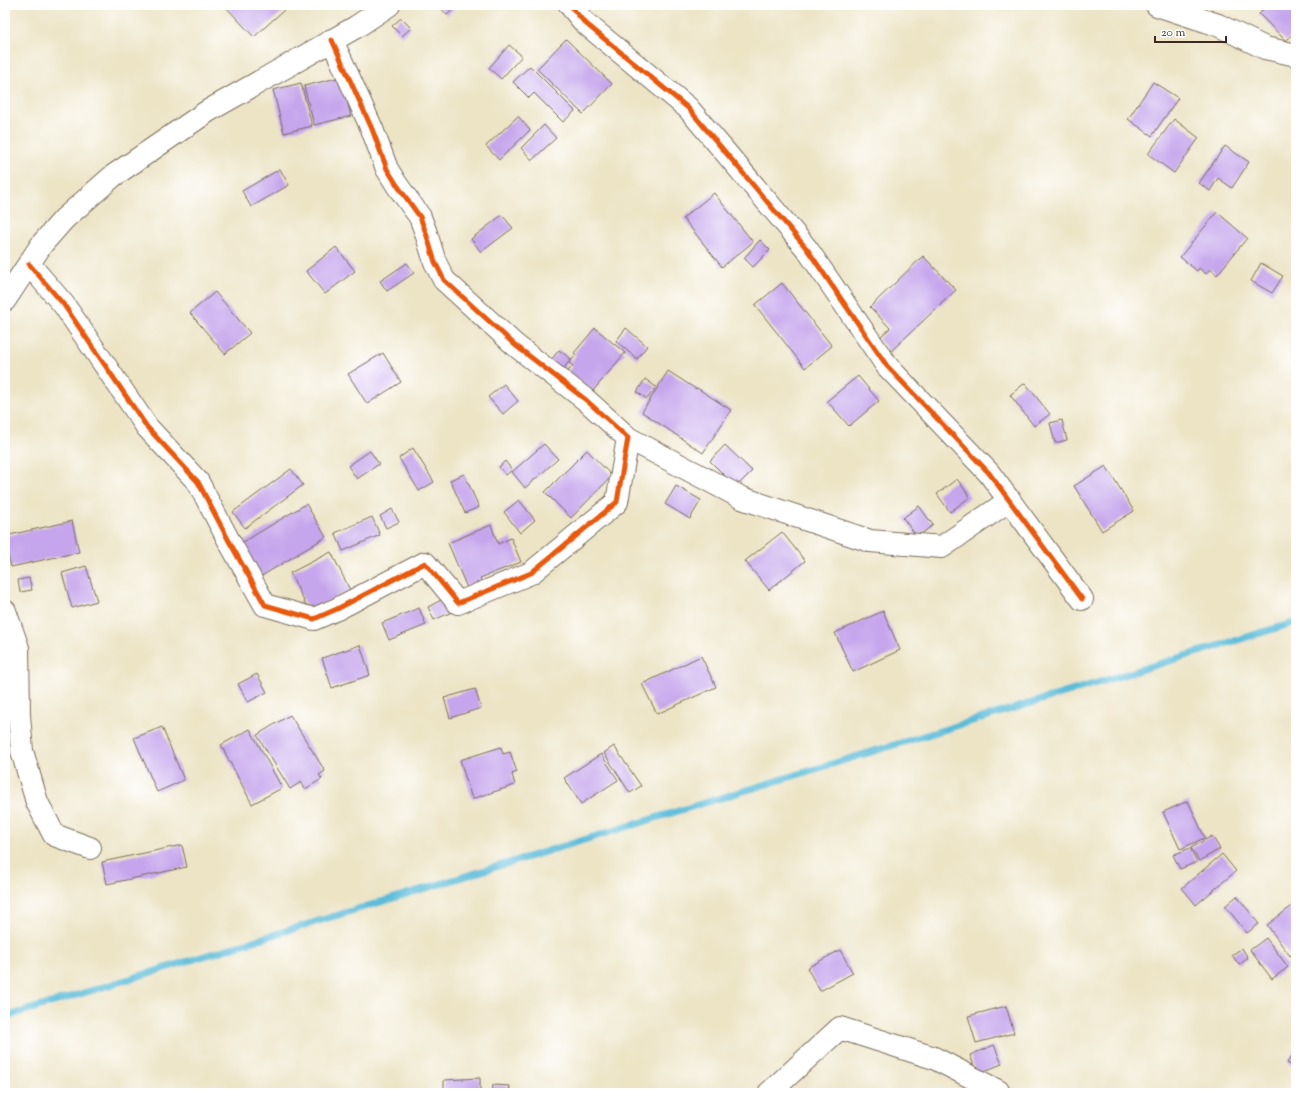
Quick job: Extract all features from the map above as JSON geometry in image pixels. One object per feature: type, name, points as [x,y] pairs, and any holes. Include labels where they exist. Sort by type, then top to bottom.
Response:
[{"type":"street","points":[[5,300],[42,244],[64,219],[113,176],[208,110],[356,27],[389,5]]},
{"type":"street","points":[[570,5],[584,22],[688,108],[807,249],[887,366],[989,472],[1082,599]]},
{"type":"street","points":[[1157,5],[1218,25],[1265,48],[1296,55]]},
{"type":"street","points":[[332,40],[372,130],[387,169],[396,185],[420,217],[435,262],[444,280],[515,345],[586,400],[628,438],[742,498],[870,541],[942,547],[1010,500]]},
{"type":"street","points":[[29,264],[64,305],[147,427],[198,482],[265,605],[314,618],[337,609],[426,563],[458,603],[531,573],[617,502],[628,438]]},
{"type":"street","points":[[5,611],[18,648],[19,715],[22,751],[37,802],[54,835],[90,848]]},
{"type":"street","points":[[769,1093],[840,1028],[934,1058],[998,1091],[998,1093]]},
{"type":"building","points":[[224,5],[279,5],[284,10],[254,37]]},
{"type":"building","points":[[438,5],[458,5],[447,15]]},
{"type":"building","points":[[1268,5],[1296,5],[1296,31],[1286,41],[1259,14]]},
{"type":"building","points":[[401,18],[411,28],[402,36],[392,26]]},
{"type":"building","points":[[566,39],[612,84],[583,114],[537,69]]},
{"type":"building","points":[[509,45],[522,56],[501,79],[489,68]]},
{"type":"building","points":[[530,66],[575,111],[563,122],[534,93],[529,98],[513,82]]},
{"type":"building","points":[[341,77],[351,116],[314,125],[304,86]]},
{"type":"building","points":[[1153,82],[1178,98],[1152,136],[1128,119]]},
{"type":"building","points":[[301,83],[312,126],[284,133],[273,90]]},
{"type":"building","points":[[518,116],[530,130],[499,160],[486,146]]},
{"type":"building","points":[[1174,119],[1199,138],[1174,173],[1148,154]]},
{"type":"building","points":[[544,125],[556,138],[532,160],[521,148]]},
{"type":"building","points":[[1225,146],[1249,162],[1232,188],[1218,178],[1210,191],[1199,183]]},
{"type":"building","points":[[280,169],[289,185],[251,207],[242,191]]},
{"type":"building","points":[[714,193],[753,242],[722,267],[683,218]]},
{"type":"building","points":[[1217,212],[1247,238],[1217,275],[1210,269],[1206,274],[1199,268],[1197,271],[1180,257]]},
{"type":"building","points":[[502,215],[513,228],[481,252],[471,239]]},
{"type":"building","points":[[760,240],[770,250],[753,267],[744,258]]},
{"type":"building","points":[[336,247],[355,271],[325,294],[306,271]]},
{"type":"building","points":[[923,256],[956,290],[890,352],[878,339],[890,328],[870,307]]},
{"type":"building","points":[[407,263],[414,273],[387,291],[380,281]]},
{"type":"building","points":[[1261,263],[1283,276],[1272,293],[1251,281]]},
{"type":"building","points":[[782,283],[832,346],[805,368],[755,305]]},
{"type":"building","points":[[215,292],[250,333],[225,354],[190,313]]},
{"type":"building","points":[[595,328],[625,353],[592,392],[568,371],[573,366],[569,363],[576,355],[574,353]]},
{"type":"building","points":[[626,328],[647,346],[637,359],[616,341]]},
{"type":"building","points":[[559,350],[571,359],[559,374],[547,365]]},
{"type":"building","points":[[383,353],[401,382],[367,404],[348,374]]},
{"type":"building","points":[[668,371],[731,410],[703,453],[642,412]]},
{"type":"building","points":[[858,376],[879,401],[849,426],[827,401]]},
{"type":"building","points":[[645,379],[656,387],[647,399],[637,392]]},
{"type":"building","points":[[1025,383],[1050,414],[1034,426],[1010,395]]},
{"type":"building","points":[[504,384],[518,401],[503,414],[488,397]]},
{"type":"building","points":[[1062,420],[1067,440],[1055,443],[1050,423]]},
{"type":"building","points":[[544,444],[558,459],[525,488],[512,472]]},
{"type":"building","points":[[725,445],[752,471],[736,487],[710,461]]},
{"type":"building","points":[[413,448],[434,482],[419,491],[399,458]]},
{"type":"building","points":[[587,450],[612,476],[571,518],[545,492]]},
{"type":"building","points":[[370,451],[379,464],[357,479],[348,466]]},
{"type":"building","points":[[505,461],[512,470],[506,475],[499,467]]},
{"type":"building","points":[[1106,466],[1134,511],[1102,531],[1074,486]]},
{"type":"building","points":[[291,469],[303,485],[245,528],[233,512]]},
{"type":"building","points":[[464,474],[479,507],[465,513],[450,480]]},
{"type":"building","points":[[957,479],[970,497],[950,512],[937,494]]},
{"type":"building","points":[[676,486],[701,500],[690,519],[665,504]]},
{"type":"building","points":[[5,495],[8,506],[5,506]]},
{"type":"building","points":[[519,500],[535,520],[520,533],[504,512]]},
{"type":"building","points":[[306,504],[326,537],[260,577],[240,544]]},
{"type":"building","points":[[919,506],[933,525],[917,537],[903,518]]},
{"type":"building","points":[[392,509],[399,522],[386,528],[380,516]]},
{"type":"building","points":[[372,517],[380,535],[343,551],[335,533]]},
{"type":"building","points":[[72,521],[79,552],[11,567],[5,547],[5,536]]},
{"type":"building","points":[[491,525],[498,544],[511,538],[521,562],[480,578],[482,582],[467,588],[448,543]]},
{"type":"building","points":[[782,532],[805,561],[769,590],[745,561]]},
{"type":"building","points":[[331,552],[350,590],[309,611],[290,573]]},
{"type":"building","points":[[86,566],[97,601],[72,608],[62,573]]},
{"type":"building","points":[[29,578],[32,590],[20,592],[18,580]]},
{"type":"building","points":[[445,598],[452,612],[434,620],[428,607]]},
{"type":"building","points":[[419,608],[426,625],[389,640],[382,623]]},
{"type":"building","points":[[883,611],[900,650],[853,672],[835,633]]},
{"type":"building","points":[[360,645],[370,675],[332,688],[322,658]]},
{"type":"building","points":[[701,656],[716,687],[657,714],[642,684]]},
{"type":"building","points":[[257,674],[267,692],[248,702],[238,684]]},
{"type":"building","points":[[475,689],[481,708],[450,718],[444,698]]},
{"type":"building","points":[[290,715],[325,771],[319,775],[322,779],[305,789],[301,782],[290,789],[257,735]]},
{"type":"building","points":[[162,727],[184,780],[157,792],[134,738]]},
{"type":"building","points":[[250,729],[282,788],[252,804],[221,745]]},
{"type":"building","points":[[614,746],[641,786],[630,793],[604,753]]},
{"type":"building","points":[[501,747],[503,754],[510,752],[517,772],[512,774],[515,785],[472,799],[460,760]]},
{"type":"building","points":[[601,754],[618,780],[581,804],[564,778]]},
{"type":"building","points":[[1188,801],[1205,838],[1180,849],[1163,812]]},
{"type":"building","points":[[1212,836],[1220,849],[1199,861],[1191,848]]},
{"type":"building","points":[[182,845],[187,867],[107,884],[102,862]]},
{"type":"building","points":[[1190,848],[1197,862],[1180,869],[1173,855]]},
{"type":"building","points":[[1222,854],[1236,871],[1196,905],[1182,888]]},
{"type":"building","points":[[1237,896],[1259,924],[1247,933],[1225,906]]},
{"type":"building","points":[[1296,903],[1296,952],[1290,956],[1267,925]]},
{"type":"building","points":[[1266,938],[1288,967],[1272,979],[1250,950]]},
{"type":"building","points":[[1242,948],[1248,958],[1239,965],[1232,955]]},
{"type":"building","points":[[840,950],[853,973],[820,991],[807,968]]},
{"type":"building","points":[[1006,1006],[1014,1033],[976,1043],[968,1016]]},
{"type":"building","points":[[994,1045],[1002,1064],[977,1074],[970,1055]]},
{"type":"building","points":[[1296,1050],[1296,1068],[1287,1063]]},
{"type":"building","points":[[480,1078],[480,1093],[444,1093],[444,1080]]},
{"type":"building","points":[[493,1085],[510,1086],[509,1093],[492,1093]]},
{"type":"waterway","points":[[5,1017],[1296,622]]},
{"type":"cycle path","points":[[570,5],[584,22],[688,108],[807,249],[887,366],[989,473],[1082,599]]},
{"type":"cycle path","points":[[29,264],[64,305],[147,427],[198,482],[265,605],[314,619],[337,609],[425,563],[458,603],[531,573],[617,502],[628,438],[586,400],[515,345],[444,280],[435,262],[420,217],[387,169],[372,129],[332,40]]}]
